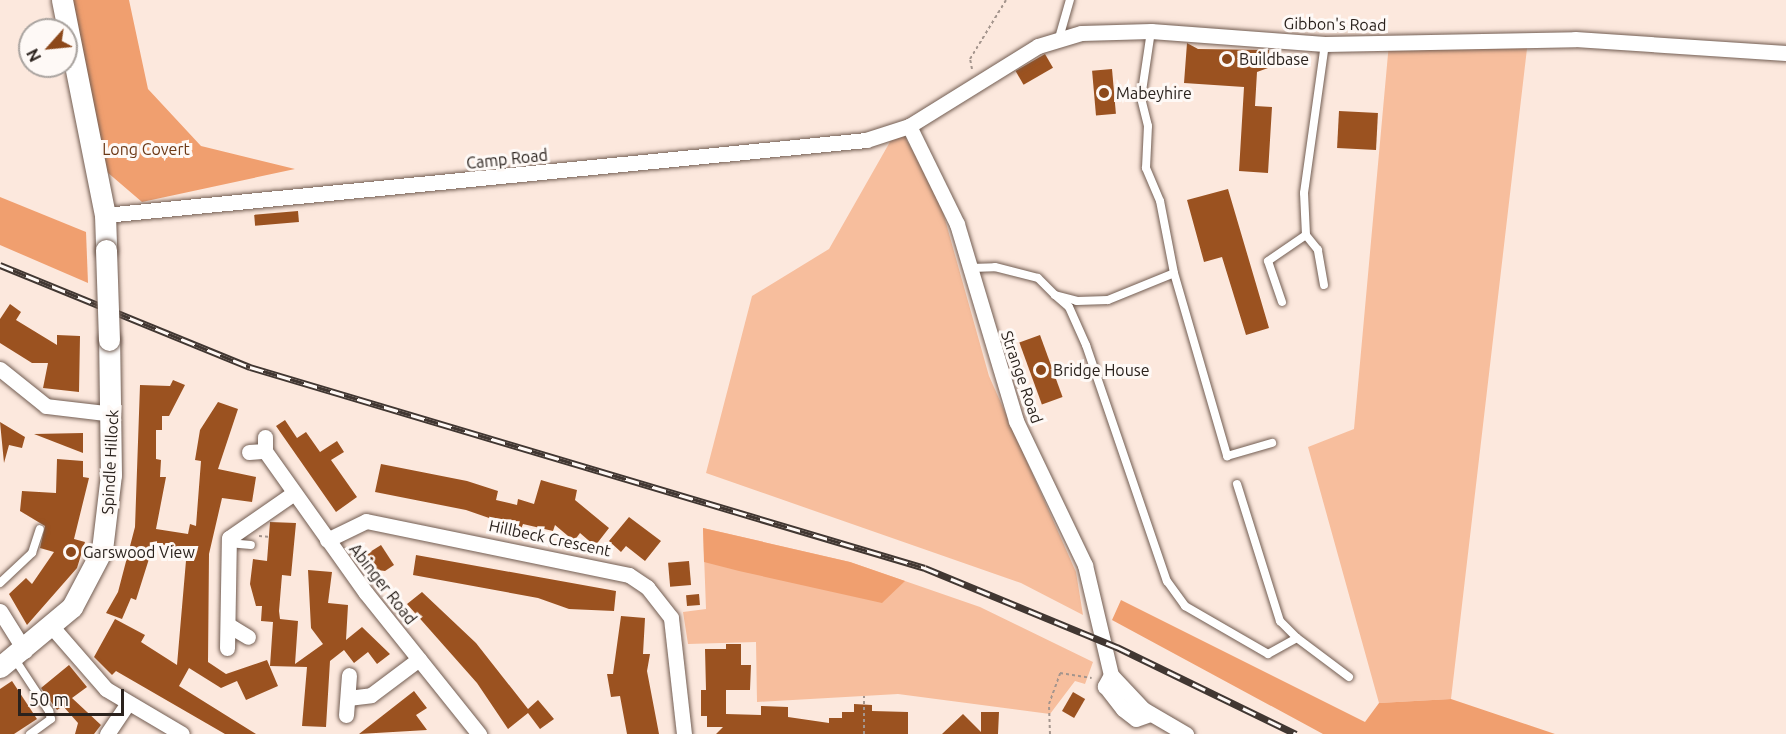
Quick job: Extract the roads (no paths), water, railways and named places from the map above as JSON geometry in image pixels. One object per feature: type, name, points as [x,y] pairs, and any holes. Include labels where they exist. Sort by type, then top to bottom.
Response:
[{"type":"street","name":"Spindle Hillock","points":[[13,659],[53,628],[86,587],[102,549],[109,508],[113,414],[105,214],[62,0]]},
{"type":"street","name":"Gibbon's Road","points":[[909,126],[974,83],[1059,38],[1151,31],[1324,44],[1575,39],[1786,53]]},
{"type":"street","name":"Camp Road","points":[[105,214],[866,140],[909,126]]},
{"type":"street","name":"Strange Road","points":[[909,126],[945,196],[970,268],[1016,421],[1085,565],[1109,679],[1150,714],[1186,734]]},
{"type":"street","points":[[0,369],[46,406],[113,414]]},
{"type":"street","name":"Abinger Road","points":[[249,452],[265,444],[294,493],[327,540],[479,734]]},
{"type":"street","points":[[227,648],[231,626],[227,543],[238,526],[294,493]]},
{"type":"street","name":"Hillbeck Crescent","points":[[327,540],[366,521],[629,576],[646,587],[671,618],[684,734]]},
{"type":"street","points":[[0,611],[13,659]]},
{"type":"street","points":[[231,626],[248,637]]},
{"type":"street","points":[[53,628],[89,672],[128,703],[182,734]]},
{"type":"street","points":[[348,698],[371,695],[419,659]]},
{"type":"street","points":[[346,715],[349,675]]},
{"type":"street","points":[[107,734],[128,703]]},
{"type":"lane","points":[[1059,38],[1070,0]]},
{"type":"lane","points":[[1151,31],[1141,98],[1148,126],[1146,168],[1160,201],[1174,273],[1227,456],[1272,444]]},
{"type":"lane","points":[[1324,44],[1312,114],[1306,235],[1318,250],[1324,285]]},
{"type":"lane","points":[[1282,302],[1268,261],[1306,235]]},
{"type":"lane","points":[[970,268],[995,267],[1038,278],[1069,307],[1086,345],[1167,581],[1185,606],[1268,654],[1297,638]]},
{"type":"lane","points":[[1055,295],[1108,300],[1174,273]]},
{"type":"lane","points":[[1237,484],[1277,612],[1297,638],[1349,677]]},
{"type":"lane","points":[[0,583],[32,553],[40,529]]},
{"type":"lane","points":[[227,543],[251,545]]},
{"type":"lane","points":[[13,659],[49,711],[51,719],[30,734]]},
{"type":"railway","points":[[0,265],[250,367],[925,568],[1117,647],[1296,734]]},
{"type":"place","name":"Buildbase","points":[[1227,59]]},
{"type":"place","name":"Mabeyhire","points":[[1104,93]]},
{"type":"place","name":"Bridge House","points":[[1041,370]]},
{"type":"place","name":"Garswood View","points":[[71,552]]},
{"type":"park label","name":"Long Covert","points":[[146,149]]}]
